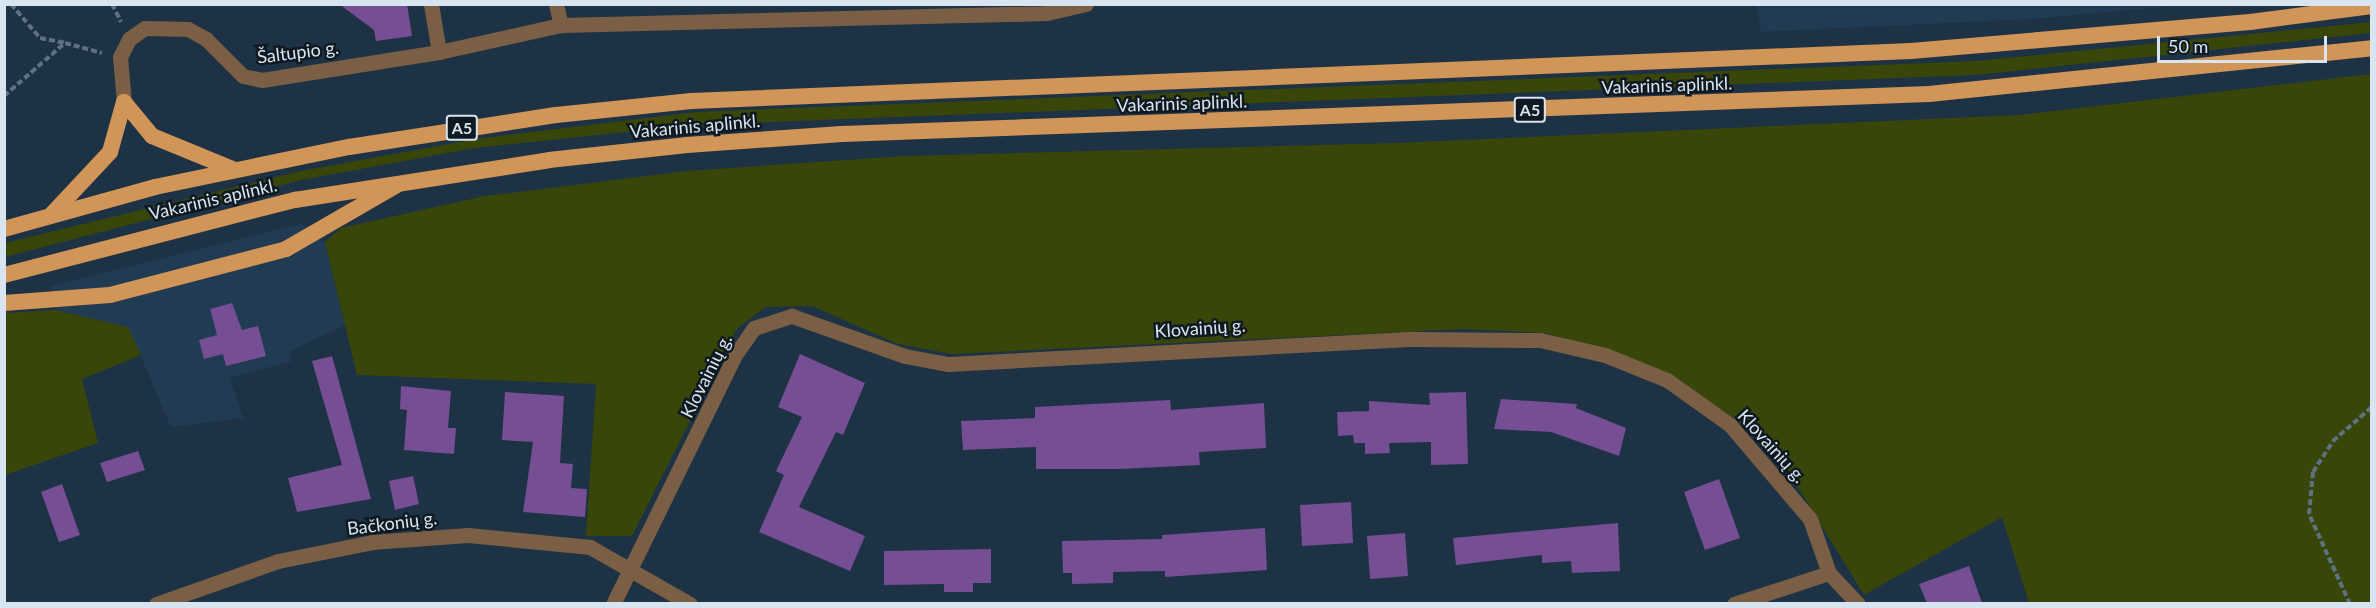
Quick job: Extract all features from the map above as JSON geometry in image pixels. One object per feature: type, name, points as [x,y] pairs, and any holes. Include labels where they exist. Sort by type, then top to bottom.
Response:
[{"type":"highway","name":"Vakarinis aplinkl.","points":[[4,229],[236,170],[468,127],[691,101],[1911,51],[2250,22],[2372,6]]},
{"type":"highway","name":"Vakarinis aplinkl.","points":[[4,275],[194,223],[405,181],[549,160],[842,134],[1929,94],[2372,48]]},
{"type":"highway","points":[[124,102],[152,136],[236,170]]},
{"type":"highway","points":[[50,216],[110,152],[124,102]]},
{"type":"highway","points":[[4,303],[110,295],[285,249],[405,181]]},
{"type":"street","points":[[431,4],[439,52]]},
{"type":"street","points":[[556,4],[561,25]]},
{"type":"street","name":"Šaltupio g.","points":[[120,57],[129,39],[145,28],[166,24],[206,39],[243,76],[262,80],[439,52],[561,25],[1047,13],[1086,4]]},
{"type":"street","points":[[120,57],[124,102]]},
{"type":"street","name":"Klovainių g.","points":[[613,603],[632,573],[735,355],[754,328],[792,316],[905,356],[948,364],[1413,339],[1540,340],[1605,355],[1667,380],[1730,425],[1810,519],[1829,573]]},
{"type":"street","name":"Bačkonių g.","points":[[156,603],[278,561],[372,542],[468,535],[590,547],[632,573],[690,603]]},
{"type":"street","points":[[1734,603],[1829,573],[1858,603]]},
{"type":"path","points":[[12,4],[40,38],[120,57]]},
{"type":"path","points":[[4,96],[65,43]]},
{"type":"path","points":[[2350,603],[2309,514],[2313,471],[2333,441],[2372,406]]},
{"type":"shaded area","points":[[1757,4],[2183,5],[2031,19],[1761,32]]},
{"type":"shaded area","points":[[301,224],[325,242],[345,325],[290,351],[292,361],[230,378],[243,418],[171,427],[128,327],[55,310],[50,286]]},
{"type":"green space","points":[[2371,22],[2371,33],[1975,75],[693,125],[475,148],[301,180],[5,257],[5,243],[301,171],[476,139],[696,112],[1977,61]]},
{"type":"green space","points":[[2371,74],[2371,603],[2029,603],[2002,517],[1864,595],[1785,466],[1733,417],[1664,372],[1546,333],[1463,329],[952,354],[898,344],[812,306],[765,307],[736,330],[632,536],[586,536],[596,384],[357,375],[325,242],[341,228],[485,196],[686,171],[905,156],[1397,143],[2019,115]]},
{"type":"green space","points":[[55,310],[128,327],[141,355],[82,379],[98,443],[5,475],[5,313]]},
{"type":"building","points":[[339,4],[407,4],[412,36],[376,41],[374,30]]},
{"type":"building","points":[[232,303],[242,330],[258,326],[266,356],[226,366],[223,354],[204,359],[199,340],[217,335],[210,309]]},
{"type":"building","points":[[800,354],[865,383],[843,435],[836,432],[799,507],[865,536],[850,571],[759,532],[784,475],[776,471],[802,417],[778,407]]},
{"type":"building","points":[[332,356],[371,499],[297,512],[288,478],[342,465],[312,361]]},
{"type":"building","points":[[401,386],[451,391],[448,428],[456,428],[454,454],[404,450],[407,410],[400,409]]},
{"type":"building","points":[[505,392],[564,396],[560,463],[573,464],[571,488],[587,489],[585,517],[523,512],[533,442],[502,440]]},
{"type":"building","points":[[1466,392],[1468,464],[1431,465],[1431,442],[1389,443],[1390,453],[1365,454],[1365,443],[1354,443],[1353,435],[1338,436],[1337,412],[1369,411],[1369,401],[1430,405],[1429,393]]},
{"type":"building","points":[[1501,399],[1577,404],[1576,408],[1626,428],[1619,456],[1551,432],[1494,429]]},
{"type":"building","points":[[1170,400],[1171,410],[1264,403],[1266,448],[1199,452],[1200,465],[1119,469],[1036,469],[1036,447],[963,450],[961,421],[1035,418],[1035,407]]},
{"type":"building","points":[[138,451],[145,470],[107,482],[100,463]]},
{"type":"building","points":[[413,476],[419,504],[395,510],[389,481]]},
{"type":"building","points":[[1719,479],[1740,538],[1705,550],[1684,492]]},
{"type":"building","points":[[62,484],[80,535],[59,542],[41,492]]},
{"type":"building","points":[[1351,502],[1353,543],[1302,546],[1300,505]]},
{"type":"building","points":[[1618,523],[1620,571],[1572,573],[1571,561],[1542,563],[1542,555],[1456,565],[1453,538]]},
{"type":"building","points":[[1265,528],[1267,570],[1165,577],[1165,571],[1113,572],[1113,583],[1072,584],[1072,573],[1063,573],[1062,541],[1162,539],[1162,535]]},
{"type":"building","points":[[1405,533],[1408,576],[1370,579],[1367,536]]},
{"type":"building","points":[[991,549],[991,583],[973,583],[973,592],[944,592],[944,584],[884,585],[884,551]]},
{"type":"building","points":[[1969,566],[1982,603],[1927,603],[1919,584]]}]
